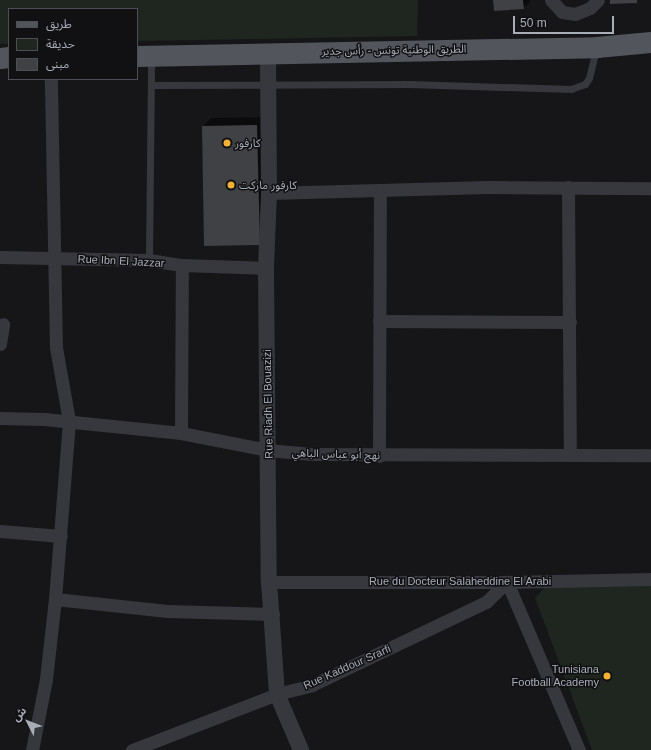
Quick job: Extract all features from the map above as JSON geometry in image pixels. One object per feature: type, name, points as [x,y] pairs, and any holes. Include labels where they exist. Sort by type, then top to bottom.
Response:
[{"type":"main road","name":"الطريق الوطنية تونس - رأس جدير","points":[[144,56],[597,47],[651,42]]},
{"type":"street","points":[[551,0],[562,12],[575,14],[590,8],[598,0]]},
{"type":"street","name":"Rue Riadh El Bouazizi","points":[[268,53],[269,193],[266,268],[269,582],[273,614],[277,694],[298,749]]},
{"type":"street","points":[[32,750],[46,679],[55,599],[69,421],[56,347],[51,80]]},
{"type":"street","points":[[269,193],[568,187],[651,188]]},
{"type":"street","points":[[568,187],[570,455]]},
{"type":"street","points":[[379,456],[380,191]]},
{"type":"street","name":"Rue Ibn El Jazzar","points":[[0,257],[149,260],[182,265],[266,268]]},
{"type":"street","points":[[181,433],[182,265]]},
{"type":"street","points":[[379,321],[570,322]]},
{"type":"street","points":[[0,344],[4,324]]},
{"type":"street","name":"نهج أبو عباس الباهي","points":[[0,418],[69,421],[181,433],[268,450],[312,454],[379,456],[651,455]]},
{"type":"street","points":[[0,531],[61,536]]},
{"type":"street","name":"Rue du Docteur Salaheddine El Arabi","points":[[269,582],[506,582],[651,579]]},
{"type":"street","points":[[506,582],[579,750]]},
{"type":"street","name":"Rue Kaddour Srarfi","points":[[132,750],[277,694],[312,685],[486,602],[506,582]]},
{"type":"street","points":[[55,599],[167,610],[273,614]]},
{"type":"lane","points":[[152,86],[269,84],[571,89],[585,84],[589,78],[597,47]]},
{"type":"lane","points":[[144,56],[152,86],[149,260]]},
{"type":"green space","points":[[0,0],[418,0],[417,36],[138,41],[138,8],[8,8],[8,44],[0,44]]},
{"type":"green space","name":"Tunisiana Football Academy","points":[[651,585],[651,750],[592,750],[535,598],[546,586]]},
{"type":"building","points":[[493,0],[523,0],[524,9],[494,11]]},
{"type":"building","points":[[610,0],[637,0],[637,3],[610,4]]},
{"type":"building","name":"كارفور ماركت","points":[[257,125],[260,245],[204,246],[202,126]]},
{"type":"place","name":"كارفور","points":[[227,143]]},
{"type":"place","name":"كارفور ماركت","points":[[231,185]]},
{"type":"place","name":"Tunisiana Football Academy","points":[[607,676]]}]
